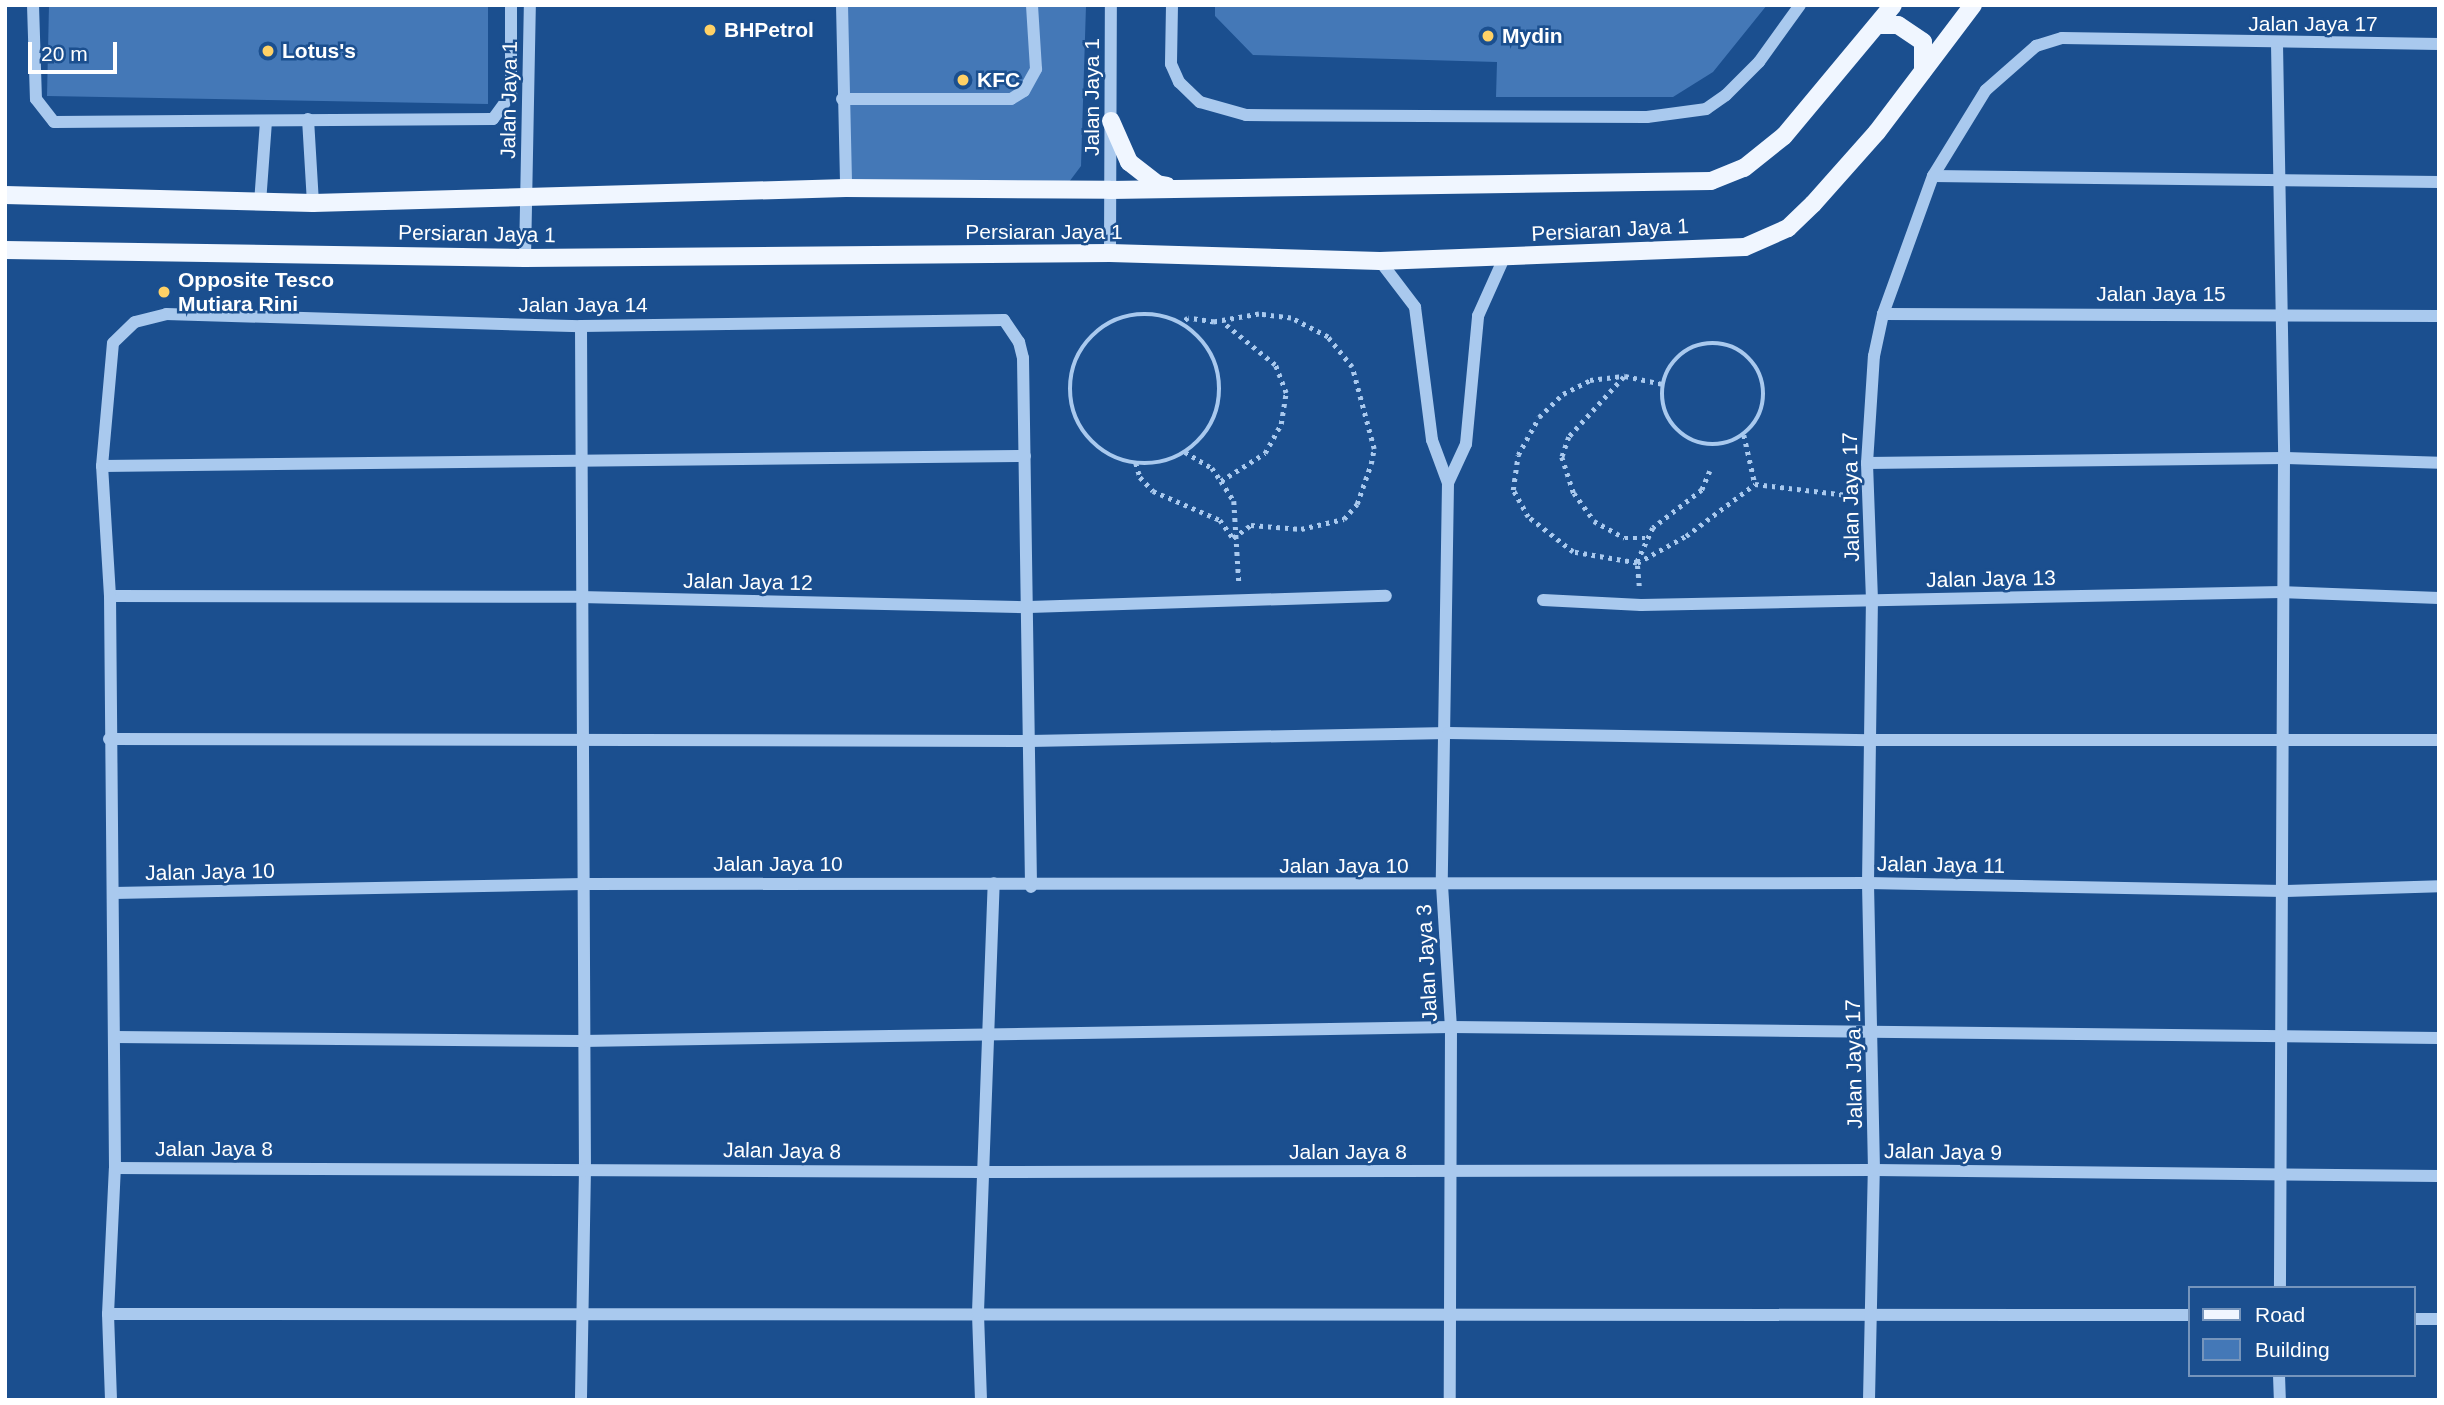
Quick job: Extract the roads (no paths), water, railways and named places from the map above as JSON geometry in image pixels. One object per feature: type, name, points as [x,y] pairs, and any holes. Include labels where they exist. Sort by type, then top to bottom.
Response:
[{"type":"main road","name":"Persiaran Jaya 1","points":[[5,193],[260,204],[846,188],[1110,190],[1711,181],[1744,168],[1784,136],[1893,5]]},
{"type":"main road","name":"Persiaran Jaya 1","points":[[5,253],[24,250],[525,258],[1110,253],[1380,261],[1745,247],[1788,228],[1923,74],[1973,5]]},
{"type":"main road","points":[[1878,25],[1898,25],[1923,42],[1923,74]]},
{"type":"main road","points":[[1111,121],[1129,163],[1140,174],[1157,184],[1185,189]]},
{"type":"street","points":[[33,5],[36,99],[54,122],[493,119],[511,94],[511,5]]},
{"type":"street","name":"Jalan Jaya 1","points":[[525,258],[530,5]]},
{"type":"street","points":[[842,5],[846,188]]},
{"type":"street","points":[[842,99],[1011,99],[1024,91],[1036,69],[1032,5]]},
{"type":"street","name":"Jalan Jaya 1","points":[[1110,253],[1111,5]]},
{"type":"street","points":[[1172,5],[1171,64],[1180,82],[1200,102],[1246,115],[1647,117],[1706,109],[1726,95],[1759,62],[1800,5]]},
{"type":"street","name":"Jalan Jaya 17","points":[[1869,1400],[1874,1170],[1868,883],[1872,600],[1867,463],[1874,355],[1884,314],[1933,176],[1986,90],[2036,46],[2062,38],[2277,44],[2439,44]]},
{"type":"street","points":[[2277,44],[2277,178],[2284,458],[2284,891],[2281,1040],[2284,1177],[2280,1286]]},
{"type":"street","points":[[308,119],[313,203]]},
{"type":"street","points":[[260,204],[266,121]]},
{"type":"street","points":[[1933,176],[2439,182]]},
{"type":"street","points":[[1448,483],[1466,444],[1478,316],[1504,258]]},
{"type":"street","points":[[1380,261],[1415,307],[1432,440],[1448,483]]},
{"type":"street","name":"Jalan Jaya 15","points":[[1884,314],[2280,312],[2439,316]]},
{"type":"street","name":"Jalan Jaya 14","points":[[102,466],[113,343],[135,322],[166,314],[581,326],[1004,320],[1019,342],[1026,456]]},
{"type":"street","points":[[581,326],[582,1041],[585,1168],[581,1400]]},
{"type":"street","points":[[111,1400],[108,1314],[115,1168],[113,894],[109,739],[110,596],[102,466],[580,465],[1026,456],[1031,887]]},
{"type":"street","points":[[1867,463],[2284,458],[2439,463]]},
{"type":"street","name":"Jalan Jaya 3","points":[[1448,483],[1448,733],[1443,885],[1451,1027],[1447,1170],[1453,1313],[1450,1400]]},
{"type":"street","name":"Jalan Jaya 13","points":[[1543,600],[1641,605],[2282,592],[2439,598]]},
{"type":"street","name":"Jalan Jaya 12","points":[[110,596],[580,597],[1029,607],[1386,596]]},
{"type":"street","points":[[109,739],[583,743],[1030,741],[1448,733],[1870,740],[2439,740]]},
{"type":"street","points":[[981,1400],[978,1312],[994,883]]},
{"type":"street","name":"Jalan Jaya 10","points":[[113,894],[583,884],[994,883],[1031,887],[1443,885]]},
{"type":"street","name":"Jalan Jaya 11","points":[[1443,885],[1868,883],[2284,891],[2439,886]]},
{"type":"street","points":[[114,1037],[582,1041],[1451,1027],[2281,1040],[2439,1038]]},
{"type":"street","name":"Jalan Jaya 8","points":[[115,1168],[585,1168],[982,1172],[1447,1170]]},
{"type":"street","name":"Jalan Jaya 9","points":[[1447,1170],[1874,1170],[2284,1177],[2439,1176]]},
{"type":"street","points":[[108,1314],[978,1312],[2188,1315]]},
{"type":"street","points":[[2416,1319],[2439,1319]]},
{"type":"street","points":[[2279,1377],[2280,1400]]},
{"type":"place","name":"BHPetrol","points":[[710,30]]},
{"type":"place","name":"Mydin","points":[[1488,36]]},
{"type":"place","name":"Lotus's","points":[[268,51]]},
{"type":"place","name":"KFC","points":[[963,80]]},
{"type":"place","name":"Opposite Tesco Mutiara Rini","points":[[164,292]]}]
